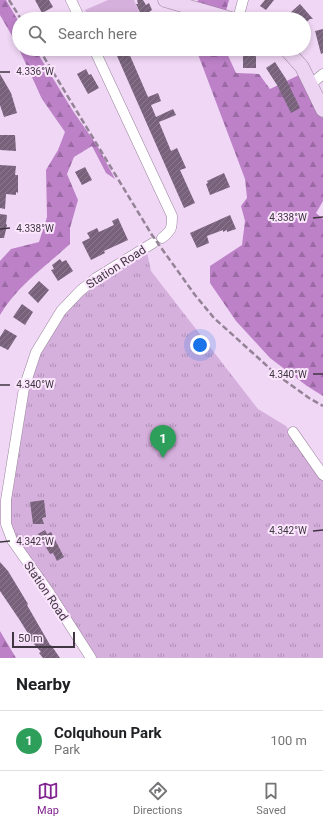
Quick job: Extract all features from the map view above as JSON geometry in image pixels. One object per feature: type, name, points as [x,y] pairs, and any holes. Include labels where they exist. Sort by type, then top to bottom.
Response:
[{"type":"street","points":[[71,0],[77,12]]},
{"type":"street","points":[[165,0],[207,12]]},
{"type":"street","points":[[240,12],[243,0]]},
{"type":"street","points":[[97,56],[172,216],[172,227],[162,238]]},
{"type":"street","points":[[292,56],[302,67],[323,110]]},
{"type":"street","points":[[311,84],[323,74]]},
{"type":"street","name":"Station Road","points":[[90,658],[9,534],[6,524],[7,494],[24,388],[36,352],[61,311],[80,291],[96,278],[153,243]]},
{"type":"street","points":[[293,432],[323,475]]},
{"type":"green space","points":[[0,0],[6,0],[13,12],[12,36],[0,15]]},
{"type":"green space","points":[[108,0],[134,0],[139,12],[86,12],[85,10]]},
{"type":"green space","points":[[198,0],[229,0],[226,11],[197,3]]},
{"type":"green space","points":[[22,56],[39,56],[73,111],[98,147],[115,179],[106,173],[92,146],[74,157],[67,174],[78,200],[70,228],[70,244],[23,286],[0,315],[0,261],[11,249],[39,242],[47,217],[46,170],[58,150],[65,132],[42,99]]},
{"type":"green space","points":[[199,56],[228,56],[236,73],[259,74],[270,89],[299,75],[323,118],[323,201],[316,213],[323,219],[323,396],[270,358],[236,321],[210,283],[210,266],[242,245],[245,221],[241,206],[247,198],[245,179]]},
{"type":"green space","points":[[147,252],[151,271],[258,409],[286,426],[323,481],[323,658],[95,658],[18,543],[9,525],[11,494],[29,390],[40,354],[64,314],[84,294],[100,281]]},
{"type":"green space","points":[[0,631],[16,658],[0,658]]},
{"type":"building","points":[[35,0],[49,0],[53,7],[41,12]]},
{"type":"building","points":[[137,0],[143,0],[146,5],[149,3],[152,10],[149,12],[140,12],[136,4],[138,4]]},
{"type":"building","points":[[265,0],[274,0],[266,10],[260,6]]},
{"type":"building","points":[[300,4],[307,12],[291,12]]},
{"type":"building","points":[[323,29],[323,53],[321,54],[315,31]]},
{"type":"building","points":[[117,56],[130,56],[148,97],[158,93],[161,101],[151,105],[156,117],[173,109],[176,115],[159,122],[171,151],[177,148],[186,168],[180,170],[195,203],[184,208]]},
{"type":"building","points":[[243,56],[256,56],[256,68],[243,68]]},
{"type":"building","points":[[275,62],[286,79],[300,108],[291,113],[277,85],[266,68]]},
{"type":"building","points":[[86,69],[89,75],[91,74],[99,88],[88,94],[77,74]]},
{"type":"building","points":[[0,74],[11,93],[17,113],[4,117],[0,105]]},
{"type":"building","points":[[0,135],[15,135],[16,151],[0,150]]},
{"type":"building","points":[[0,165],[16,166],[15,175],[18,175],[18,193],[16,192],[16,195],[6,194],[5,209],[0,208]]},
{"type":"building","points":[[85,167],[92,180],[82,185],[75,172]]},
{"type":"building","points":[[224,173],[230,187],[210,195],[206,184],[208,183],[207,181]]},
{"type":"building","points":[[0,214],[7,215],[7,225],[4,238],[0,238]]},
{"type":"building","points":[[230,215],[236,229],[227,232],[227,230],[223,232],[223,230],[207,236],[209,243],[197,248],[190,233]]},
{"type":"building","points":[[118,218],[128,240],[104,251],[105,253],[91,260],[82,242],[90,238],[87,233],[97,228],[99,232],[114,225],[112,221]]},
{"type":"building","points":[[60,259],[62,262],[66,260],[73,271],[58,281],[51,270],[54,269],[52,265]]},
{"type":"building","points":[[39,281],[49,290],[38,303],[28,293]]},
{"type":"building","points":[[22,304],[33,312],[25,325],[13,317]]},
{"type":"building","points":[[5,329],[17,336],[8,350],[0,346],[0,337]]},
{"type":"building","points":[[44,500],[46,517],[42,518],[44,524],[33,524],[30,502]]},
{"type":"building","points":[[45,530],[47,534],[51,532],[64,557],[57,561],[53,553],[50,554],[38,534]]},
{"type":"building","points":[[0,562],[8,571],[50,645],[60,658],[43,658],[39,653],[41,652],[27,636],[29,635],[0,591]]},
{"type":"railway","points":[[9,0],[17,12]]},
{"type":"railway","points":[[43,56],[152,235],[195,295],[214,318],[276,374],[309,398],[323,406]]},
{"type":"place","name":"Colquhoun Park","points":[[163,458]]}]
